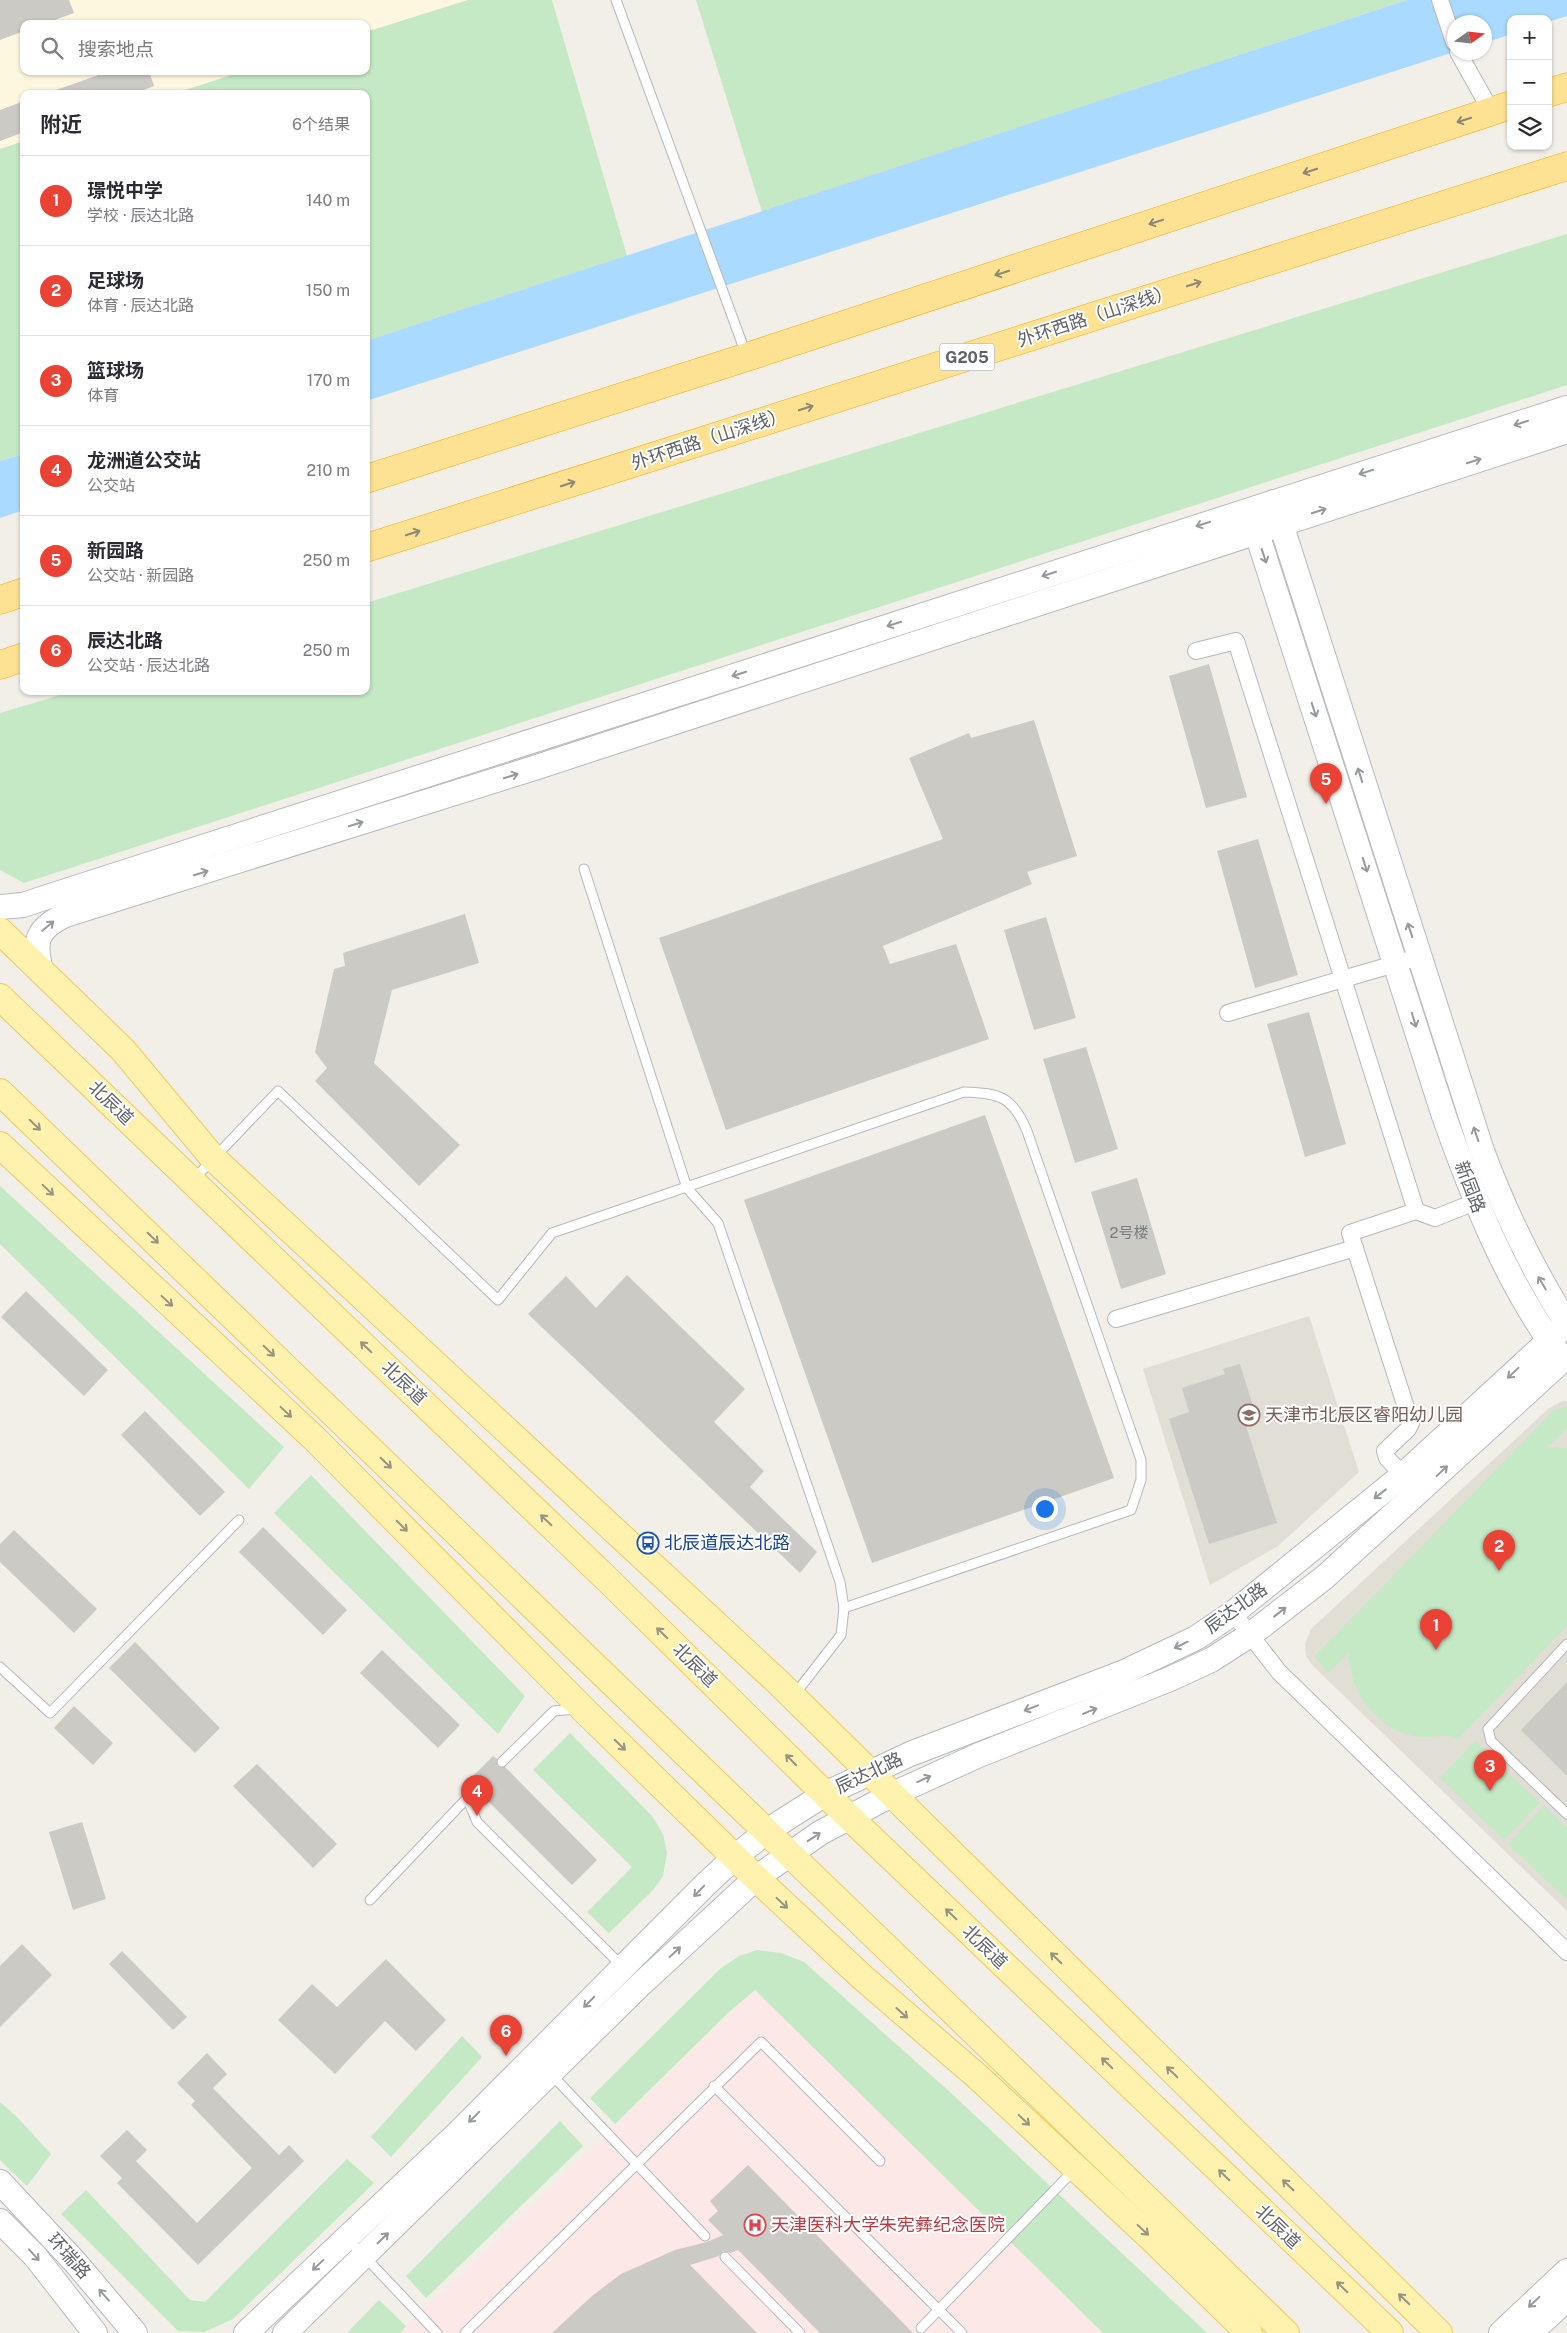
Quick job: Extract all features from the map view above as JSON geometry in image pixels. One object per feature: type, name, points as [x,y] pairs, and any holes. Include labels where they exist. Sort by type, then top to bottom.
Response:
[{"type":"highway","points":[[1552,91],[1567,86]]},
{"type":"highway","points":[[370,477],[747,357],[1501,108]]},
{"type":"highway","name":"外环西路（山深线）","points":[[370,547],[1567,166]]},
{"type":"highway","points":[[0,600],[20,593]]},
{"type":"highway","points":[[0,665],[20,658]]},
{"type":"main road","points":[[0,930],[123,1050],[213,1158],[792,1697],[1439,2333]]},
{"type":"main road","name":"北辰道","points":[[0,997],[193,1180],[610,1582],[825,1794],[1391,2331]]},
{"type":"main road","points":[[0,1092],[767,1831],[788,1854],[1022,2076],[1286,2333]]},
{"type":"main road","points":[[0,1145],[315,1439],[585,1711],[756,1878],[869,1983],[978,2077],[1249,2333]]},
{"type":"street","points":[[1440,0],[1447,21]]},
{"type":"street","points":[[1462,60],[1501,108]]},
{"type":"street","points":[[41,970],[36,949],[37,939],[49,924],[66,915],[531,769],[1256,532],[1277,513],[1567,408]]},
{"type":"street","points":[[0,907],[23,905],[1250,509],[1277,513],[1567,431]]},
{"type":"street","name":"新园路","points":[[1250,509],[1256,532],[1408,960],[1498,1195],[1520,1243],[1567,1324]]},
{"type":"street","name":"新园路","points":[[1277,513],[1408,960],[1444,1116],[1475,1202],[1508,1271],[1548,1340],[1565,1360]]},
{"type":"street","points":[[1196,651],[1236,641],[1416,1211]]},
{"type":"street","points":[[1228,1014],[1408,960]]},
{"type":"street","points":[[1411,1484],[1387,1458],[1385,1451],[1408,1429],[1411,1423],[1350,1233],[1416,1211],[1435,1218],[1475,1202]]},
{"type":"street","points":[[1116,1319],[1355,1248]]},
{"type":"street","name":"辰达北路","points":[[632,1976],[788,1854],[849,1816],[979,1755],[1170,1680],[1211,1660],[1250,1635],[1325,1577],[1548,1340],[1567,1324]]},
{"type":"street","name":"辰达北路","points":[[246,2333],[347,2238],[542,2064],[632,1976],[734,1857],[767,1831],[825,1794],[868,1772],[910,1754],[1122,1673],[1196,1638],[1411,1484],[1565,1360]]},
{"type":"street","points":[[1233,1613],[1279,1672],[1567,1952]]},
{"type":"street","name":"辰达北路","points":[[285,2333],[364,2255],[542,2064]]},
{"type":"street","name":"环瑞路","points":[[0,2182],[75,2262],[135,2333]]},
{"type":"street","name":"环瑞路","points":[[0,2220],[35,2256],[95,2333]]},
{"type":"street","points":[[1501,2333],[1567,2271]]},
{"type":"street","points":[[1530,2333],[1567,2299]]},
{"type":"lane","points":[[616,0],[747,357]]},
{"type":"lane","points":[[584,869],[687,1188],[718,1223],[840,1582],[844,1608],[841,1635],[792,1697]]},
{"type":"lane","points":[[193,1180],[278,1091],[498,1300],[552,1233],[964,1092],[986,1093],[1005,1099],[1019,1112],[1027,1131],[1141,1460],[1141,1480],[1132,1510],[844,1608]]},
{"type":"lane","points":[[0,1667],[50,1713],[239,1520]]},
{"type":"lane","points":[[1567,1644],[1488,1729],[1491,1741],[1567,1814]]},
{"type":"lane","points":[[502,1762],[554,1711],[568,1708],[585,1711]]},
{"type":"lane","points":[[370,1900],[474,1791],[470,1805],[477,1822],[632,1976]]},
{"type":"lane","points":[[465,2333],[714,2086],[761,2042],[880,2161]]},
{"type":"lane","points":[[542,2064],[635,2165],[705,2236]]},
{"type":"lane","points":[[714,2086],[962,2333]]},
{"type":"lane","points":[[921,2328],[1076,2168]]},
{"type":"lane","points":[[347,2238],[437,2333]]},
{"type":"lane","points":[[725,2257],[800,2333]]},
{"type":"shaded area","points":[[0,0],[468,0],[370,31],[370,20],[20,20],[20,75],[232,75],[185,90],[20,90],[20,142],[0,149]]},
{"type":"shaded area","name":"天津市北辰区睿阳幼儿园","points":[[1309,1316],[1359,1472],[1278,1546],[1210,1585],[1143,1369]]},
{"type":"shaded area","points":[[1562,1401],[1567,1401],[1567,1911],[1313,1666],[1306,1656],[1305,1644],[1311,1629],[1548,1409]]},
{"type":"shaded area","name":"天津医科大学朱宪彝纪念医院","points":[[755,1990],[1111,2333],[400,2333]]},
{"type":"green space","points":[[468,0],[552,0],[627,256],[370,340],[370,90],[185,90],[232,75],[370,75],[370,31]]},
{"type":"green space","points":[[696,0],[1407,0],[762,212]]},
{"type":"green space","points":[[20,142],[20,455],[0,461],[0,149]]},
{"type":"green space","points":[[1567,234],[1567,385],[24,883],[0,870],[0,713],[61,695],[370,695],[370,602]]},
{"type":"green space","points":[[0,1186],[284,1447],[249,1489],[0,1244]]},
{"type":"green space","points":[[1567,1406],[1567,1429],[1547,1447],[1567,1448],[1567,1626],[1458,1739],[1444,1736],[1420,1737],[1405,1734],[1391,1728],[1379,1719],[1361,1696],[1354,1683],[1348,1653],[1329,1673],[1314,1657],[1553,1411]]},
{"type":"green space","points":[[311,1475],[525,1696],[498,1734],[274,1513]]},
{"type":"green space","points":[[570,1733],[652,1816],[663,1834],[667,1853],[663,1876],[654,1889],[609,1933],[587,1912],[632,1867],[533,1770]]},
{"type":"green space","points":[[1475,1741],[1540,1803],[1504,1840],[1440,1778]]},
{"type":"green space","points":[[1544,1806],[1567,1828],[1567,1900],[1508,1844]]},
{"type":"green space","points":[[757,1950],[781,1953],[804,1962],[951,2093],[1207,2333],[1103,2333],[755,1990],[729,2012],[615,2124],[590,2098],[721,1968],[739,1956]]},
{"type":"green space","points":[[462,2036],[482,2057],[391,2157],[371,2137]]},
{"type":"green space","points":[[0,2102],[16,2116],[51,2154],[27,2186],[0,2160]]},
{"type":"green space","points":[[560,2121],[583,2146],[426,2298],[406,2276]]},
{"type":"green space","points":[[347,2159],[374,2183],[233,2319],[204,2332],[178,2331],[61,2214],[86,2190],[190,2300],[205,2302]]},
{"type":"green space","points":[[379,2300],[406,2326],[400,2333],[347,2333]]},
{"type":"water","points":[[1407,0],[1567,0],[1567,16],[1552,21],[1552,15],[1507,15],[1507,35],[1492,41],[1492,15],[1447,15],[1447,54],[370,400],[370,340]]},
{"type":"water","points":[[20,455],[20,511],[0,518],[0,461]]},
{"type":"building","points":[[0,0],[69,0],[74,13],[55,20],[20,20],[20,32],[0,40]]},
{"type":"building","points":[[99,75],[150,75],[154,86],[144,90],[56,90]]},
{"type":"building","points":[[20,102],[20,134],[0,141],[0,110]]},
{"type":"building","points":[[1209,664],[1247,797],[1206,808],[1169,676]]},
{"type":"building","points":[[1034,720],[1077,856],[1027,872],[1032,884],[883,946],[890,964],[956,944],[989,1039],[726,1130],[659,938],[943,839],[909,758],[969,733],[971,738]]},
{"type":"building","points":[[1258,839],[1298,975],[1255,988],[1217,851]]},
{"type":"building","points":[[465,914],[479,963],[392,990],[374,1063],[460,1145],[419,1186],[315,1081],[327,1068],[315,1052],[334,969],[345,966],[343,953]]},
{"type":"building","points":[[1046,917],[1076,1018],[1034,1030],[1004,930]]},
{"type":"building","points":[[1309,1012],[1346,1144],[1305,1157],[1267,1024]]},
{"type":"building","points":[[1086,1047],[1118,1149],[1075,1163],[1043,1059]]},
{"type":"building","points":[[985,1115],[1114,1478],[872,1563],[744,1200]]},
{"type":"building","points":[[1137,1178],[1166,1274],[1121,1289],[1091,1192]]},
{"type":"building","points":[[627,1275],[745,1389],[714,1422],[764,1471],[750,1487],[817,1552],[800,1573],[528,1314],[566,1276],[596,1308]]},
{"type":"building","points":[[26,1291],[108,1370],[84,1396],[1,1317]]},
{"type":"building","points":[[1240,1364],[1253,1406],[1241,1410],[1277,1523],[1209,1544],[1169,1419],[1189,1412],[1182,1388],[1225,1374],[1223,1369]]},
{"type":"building","points":[[145,1411],[225,1492],[200,1516],[121,1435]]},
{"type":"building","points":[[263,1527],[347,1610],[323,1635],[239,1552]]},
{"type":"building","points":[[14,1530],[97,1609],[74,1633],[0,1562],[0,1544]]},
{"type":"building","points":[[135,1642],[220,1728],[195,1753],[109,1668]]},
{"type":"building","points":[[382,1650],[460,1725],[438,1748],[360,1673]]},
{"type":"building","points":[[1567,1682],[1567,1776],[1521,1730]]},
{"type":"building","points":[[74,1706],[113,1743],[93,1765],[54,1728]]},
{"type":"building","points":[[493,1756],[497,1759],[497,1766],[505,1767],[597,1860],[572,1885],[480,1793],[478,1786],[468,1781]]},
{"type":"building","points":[[257,1764],[337,1844],[313,1868],[233,1786]]},
{"type":"building","points":[[82,1822],[106,1899],[73,1910],[49,1832]]},
{"type":"building","points":[[22,1944],[52,1975],[0,2027],[0,1966]]},
{"type":"building","points":[[122,1951],[187,2017],[173,2030],[109,1964]]},
{"type":"building","points":[[386,1959],[446,2020],[416,2051],[385,2021],[335,2074],[278,2020],[312,1984],[337,2007]]},
{"type":"building","points":[[207,2053],[227,2074],[213,2088],[279,2155],[289,2145],[304,2161],[198,2265],[117,2183],[122,2178],[100,2156],[127,2130],[147,2150],[136,2161],[197,2223],[252,2168],[191,2105],[195,2101],[177,2083]]},
{"type":"building","points":[[748,2165],[913,2333],[820,2333],[738,2250],[730,2253],[723,2251],[719,2256],[690,2265],[757,2333],[552,2333],[592,2296],[621,2274],[675,2250],[707,2242],[723,2235],[708,2220],[718,2211],[710,2201]]},
{"type":"place","name":"新园路","points":[[1326,804]]},
{"type":"place","name":"天津市北辰区睿阳幼儿园","points":[[1249,1415]]},
{"type":"place","name":"北辰道辰达北路","points":[[648,1543]]},
{"type":"place","name":"足球场","points":[[1499,1571]]},
{"type":"place","name":"璟悦中学","points":[[1436,1650]]},
{"type":"place","name":"篮球场","points":[[1490,1791]]},
{"type":"place","name":"龙洲道公交站","points":[[477,1816]]},
{"type":"place","name":"辰达北路","points":[[506,2056]]},
{"type":"place","name":"天津医科大学朱宪彝纪念医院","points":[[755,2225]]}]
